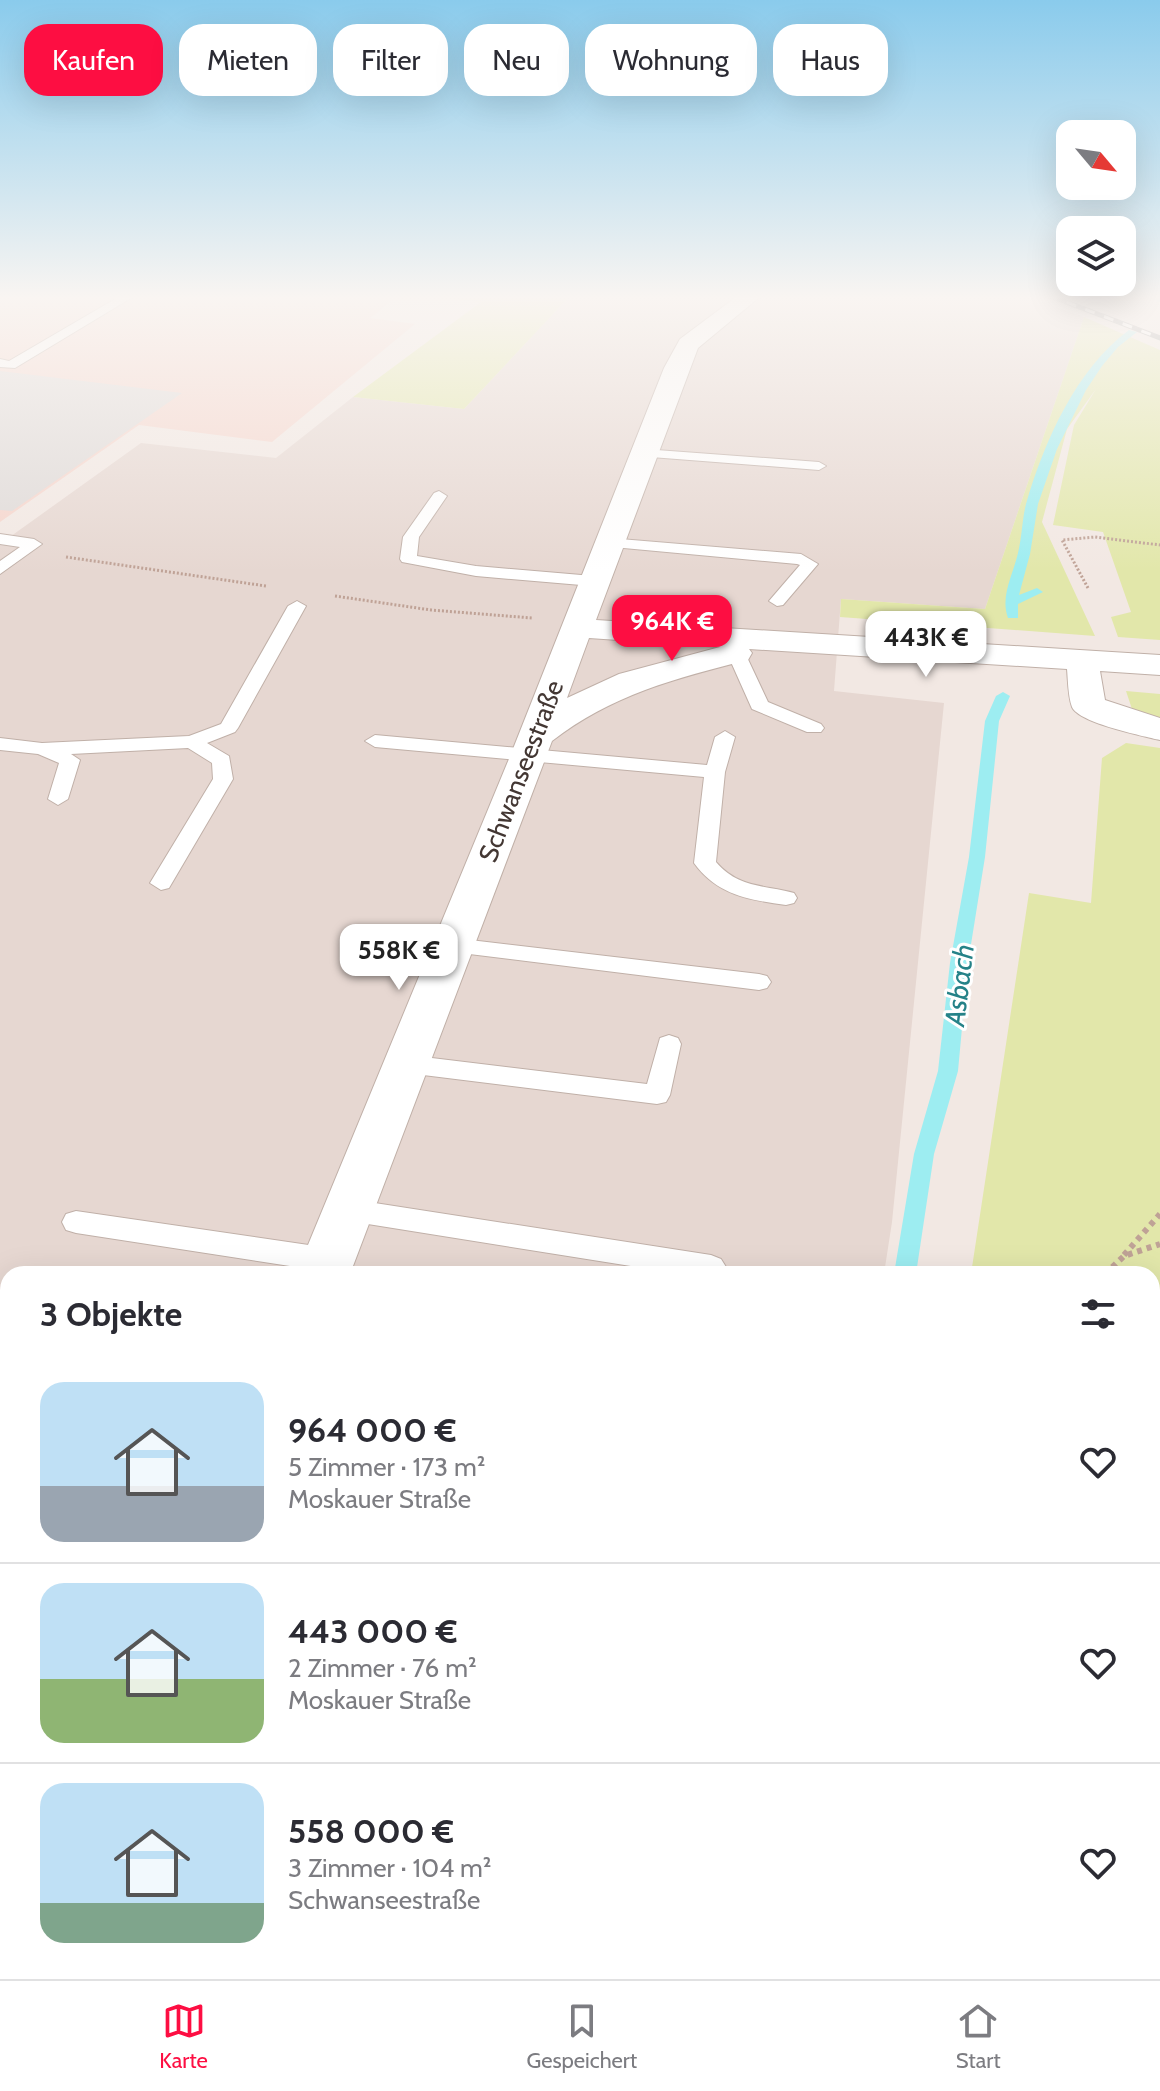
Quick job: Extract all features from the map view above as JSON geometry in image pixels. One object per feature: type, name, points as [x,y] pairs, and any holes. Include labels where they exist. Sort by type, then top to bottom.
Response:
[{"type":"street","name":"Schwanseestraße","points":[[326,1266],[533,745],[668,387]]},
{"type":"street","points":[[575,628],[1160,665]]},
{"type":"street","points":[[533,745],[565,712],[620,684],[773,642]]},
{"type":"street","points":[[1082,660],[1089,706],[1138,725],[1160,729]]},
{"type":"lane","points":[[643,453],[819,466]]},
{"type":"lane","points":[[439,496],[411,537],[408,559],[476,571],[595,576]]},
{"type":"lane","points":[[0,539],[34,544],[0,569]]},
{"type":"lane","points":[[608,543],[801,559],[810,564],[777,601]]},
{"type":"lane","points":[[461,555],[480,561],[595,576]]},
{"type":"lane","points":[[0,744],[42,749],[192,742],[228,728],[297,606]]},
{"type":"lane","points":[[736,653],[759,705],[814,728]]},
{"type":"lane","points":[[725,737],[715,772],[705,863],[719,882],[746,892],[786,898]]},
{"type":"lane","points":[[375,741],[533,745],[715,772]]},
{"type":"lane","points":[[161,883],[223,779],[222,760],[192,742]]},
{"type":"lane","points":[[42,749],[70,760],[58,799]]},
{"type":"lane","points":[[453,946],[759,982]]},
{"type":"lane","points":[[407,1064],[657,1095],[669,1044]]},
{"type":"lane","points":[[349,1210],[705,1266]]},
{"type":"lane","points":[[76,1222],[320,1266]]},
{"type":"path","points":[[1088,588],[1062,540],[1095,537],[1160,545]]},
{"type":"path","points":[[25,550],[269,586]]},
{"type":"path","points":[[327,595],[431,610],[539,619],[536,625],[575,628]]},
{"type":"path","points":[[1113,1266],[1160,1214]]},
{"type":"path","points":[[1124,1256],[1160,1244]]},
{"type":"shaded area","points":[[0,387],[338,387],[272,442],[139,425],[0,522]]},
{"type":"shaded area","points":[[0,387],[135,387],[182,393],[12,511],[0,510]]},
{"type":"shaded area","points":[[484,387],[1060,387],[985,609],[841,599],[834,691],[944,703],[885,1266],[0,1266],[0,544],[141,443],[276,458],[353,397],[464,409]]},
{"type":"green space","points":[[366,387],[484,387],[464,409],[353,397]]},
{"type":"green space","points":[[1060,387],[1160,387],[1160,640],[1118,637],[1111,617],[1131,612],[1103,532],[1053,525],[1074,425],[1096,389],[1067,429],[1042,522],[1095,636],[840,617],[841,599],[985,609]]},
{"type":"green space","points":[[1126,691],[1160,694],[1160,719],[1133,712]]},
{"type":"green space","points":[[1126,743],[1160,748],[1160,1266],[972,1266],[1029,893],[1091,903],[1102,758]]},
{"type":"waterway","name":"Asbach","points":[[1012,602],[1032,504],[1052,449],[1084,387]]},
{"type":"waterway","points":[[1012,602],[1037,592]]},
{"type":"waterway","name":"Asbach","points":[[1012,602],[1013,615]]},
{"type":"waterway","name":"Asbach","points":[[906,1266],[924,1154],[948,1071],[959,963],[977,857],[992,721],[1003,696]]}]
